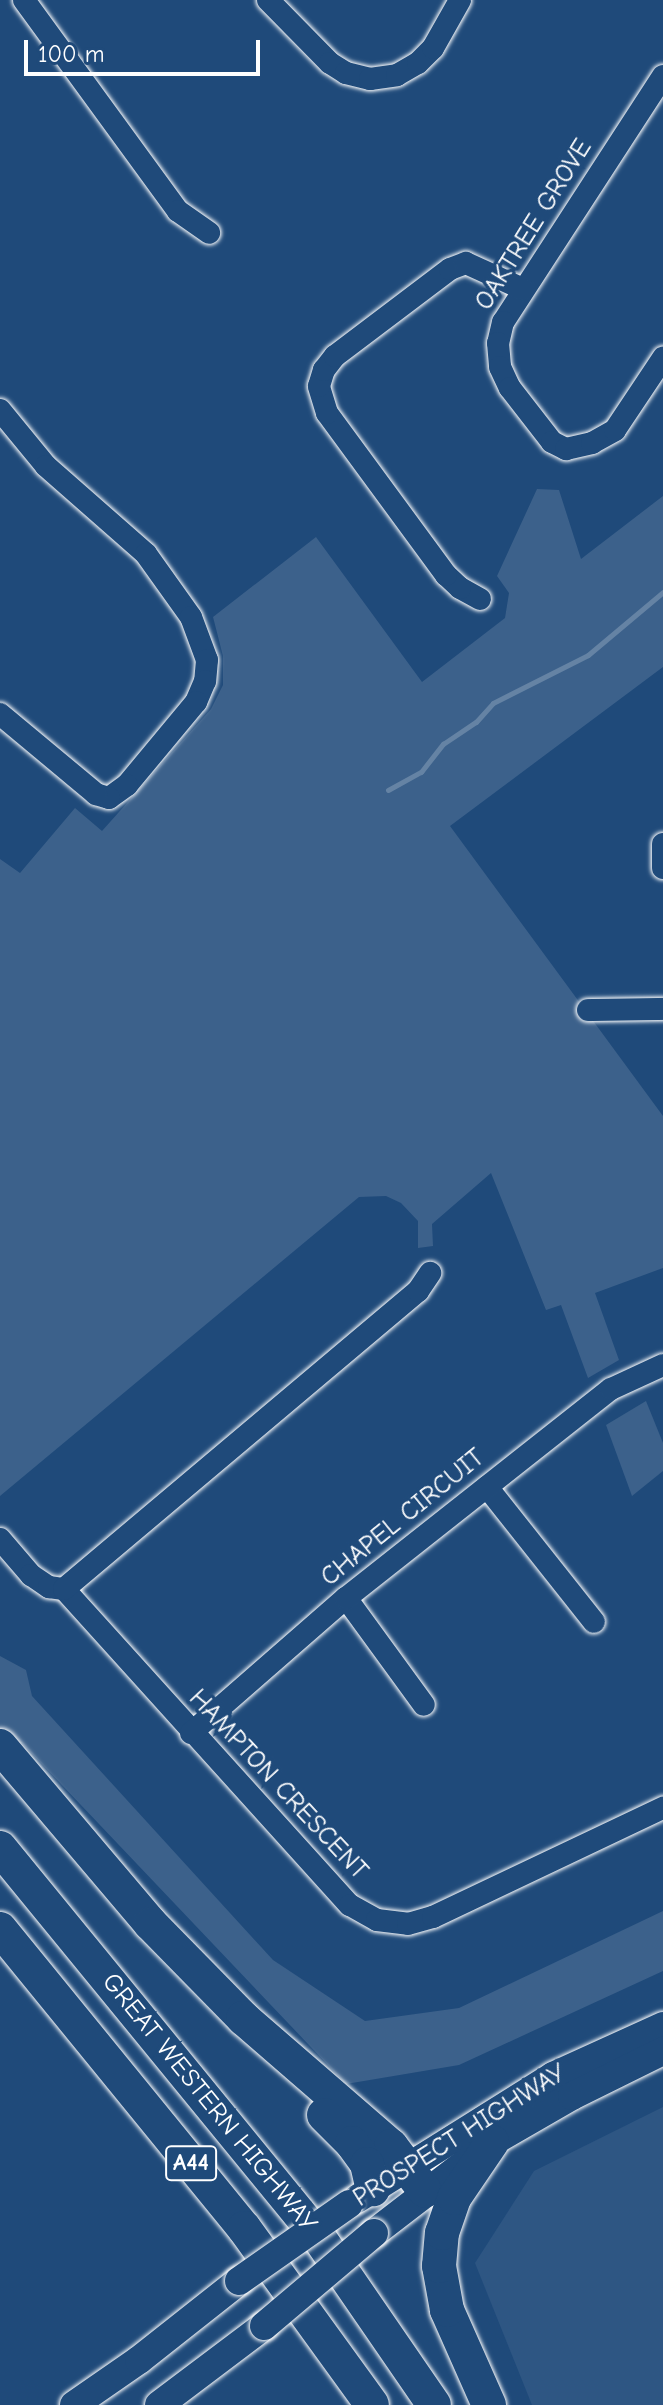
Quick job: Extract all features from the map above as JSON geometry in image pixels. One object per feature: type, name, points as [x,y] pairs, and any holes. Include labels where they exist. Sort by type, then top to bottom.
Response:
[{"type":"highway","points":[[0,1746],[162,1934],[243,2018],[391,2146],[417,2179]]},
{"type":"highway","points":[[0,1773],[172,1975],[352,2143],[367,2164],[361,2197]]},
{"type":"highway","name":"GREAT WESTERN HIGHWAY","points":[[0,1848],[320,2239],[434,2405]]},
{"type":"highway","name":"GREAT WESTERN HIGHWAY","points":[[0,1929],[244,2228],[372,2405]]},
{"type":"highway","points":[[489,2405],[447,2310],[439,2266],[442,2233],[454,2198],[492,2142]]},
{"type":"main road","name":"PROSPECT HIGHWAY","points":[[159,2405],[264,2326],[374,2233],[417,2179],[553,2076],[663,2026]]},
{"type":"main road","name":"PROSPECT HIGHWAY","points":[[74,2405],[139,2360],[239,2281],[361,2197],[417,2179],[663,2051]]},
{"type":"street","points":[[24,0],[178,211],[209,233]]},
{"type":"street","points":[[268,0],[338,69],[384,88],[424,58],[460,0]]},
{"type":"street","name":"OAKTREE GROVE","points":[[663,76],[523,289],[500,331],[500,367],[553,455],[608,436],[663,358]]},
{"type":"street","points":[[480,599],[460,588],[446,575],[322,404],[312,378],[335,356],[450,269],[466,263],[523,289]]},
{"type":"street","points":[[0,410],[46,466],[140,547],[200,635],[206,671],[199,696],[127,785],[109,798],[96,794],[0,714]]},
{"type":"street","points":[[663,844],[663,868]]},
{"type":"street","points":[[588,1010],[663,1009]]},
{"type":"street","points":[[64,1589],[418,1291],[430,1273]]},
{"type":"street","name":"CHAPEL CIRCUIT","points":[[191,1733],[346,1598],[611,1389],[663,1365]]},
{"type":"street","points":[[487,1487],[594,1622]]},
{"type":"street","name":"HAMPTON CRESCENT","points":[[0,1539],[31,1575],[49,1587],[64,1589],[191,1733],[350,1905],[377,1920],[408,1924],[433,1917],[663,1808]]},
{"type":"street","points":[[346,1598],[424,1705]]},
{"type":"shaded area","points":[[537,489],[559,490],[581,559],[663,496],[663,667],[450,826],[663,1116],[663,1268],[595,1293],[619,1360],[588,1378],[561,1305],[546,1310],[491,1173],[432,1224],[433,1246],[418,1248],[418,1221],[401,1203],[386,1196],[359,1197],[0,1496],[0,859],[20,873],[75,808],[102,831],[211,709],[223,685],[223,656],[213,617],[316,537],[422,682],[505,618],[509,593],[497,576]]},
{"type":"shaded area","points":[[646,1401],[663,1443],[663,1471],[632,1496],[606,1425]]},
{"type":"shaded area","points":[[0,1656],[26,1670],[32,1696],[273,1960],[365,2021],[459,2008],[663,1911],[663,1971],[459,2065],[346,2084],[22,1743],[0,1746]]},
{"type":"shaded area","points":[[663,2107],[663,2405],[532,2405],[475,2263],[534,2171]]},
{"type":"waterway","points":[[388,790],[421,772],[443,744],[476,722],[493,703],[588,655],[663,592]]}]
